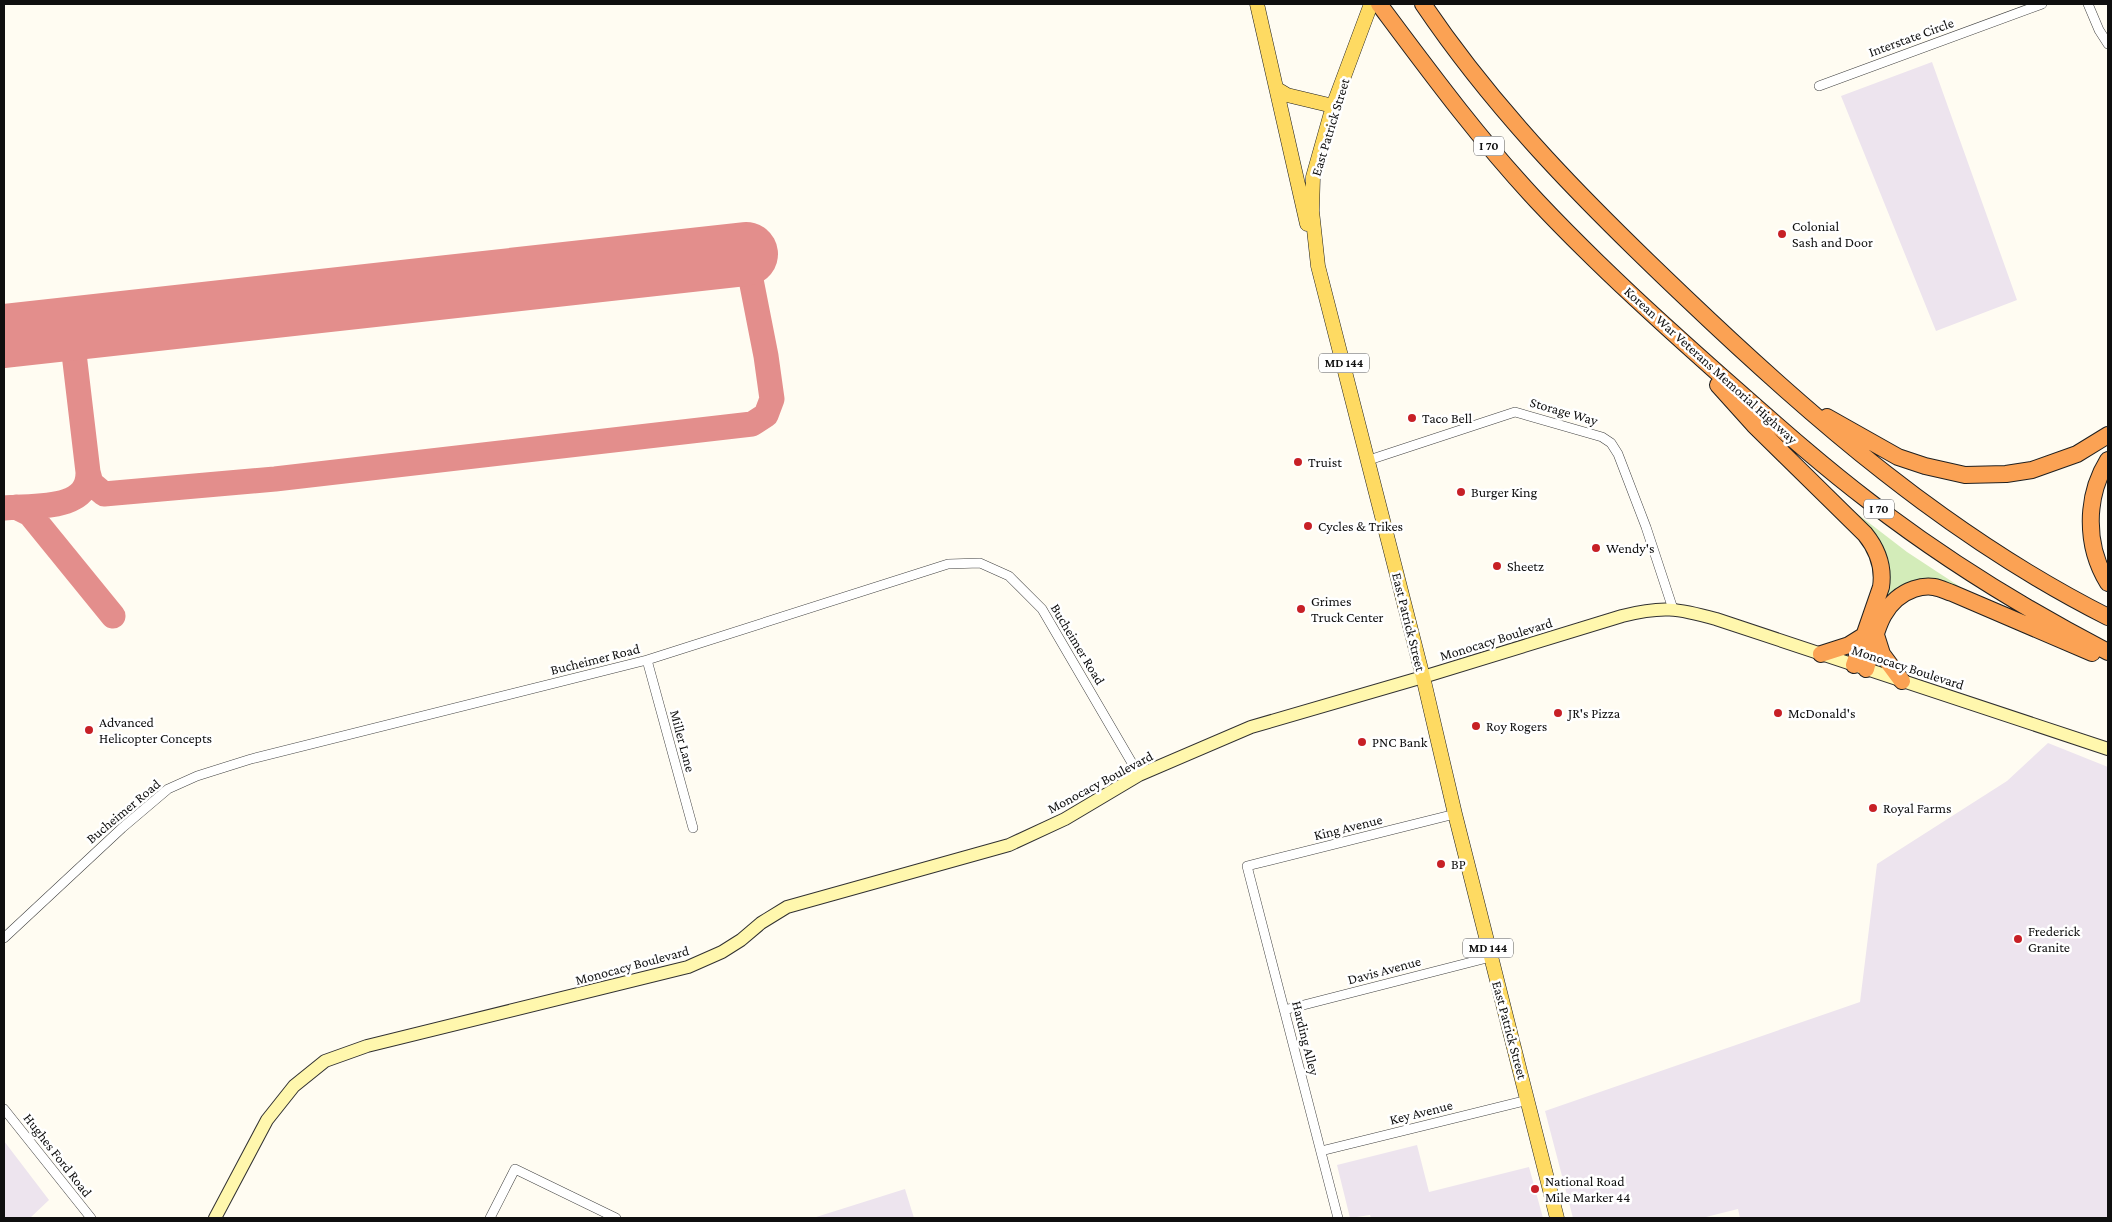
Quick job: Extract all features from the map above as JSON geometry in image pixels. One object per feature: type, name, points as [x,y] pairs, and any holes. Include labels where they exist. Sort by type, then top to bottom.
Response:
[{"type":"highway","name":"Korean War Veterans Memorial Highway","points":[[1379,4],[1438,84],[1510,170],[1549,213],[1674,334],[1820,463],[1872,504],[1974,575],[2108,652]]},
{"type":"highway","name":"I 70","points":[[1423,4],[1501,109],[1565,180],[1685,298],[1788,393],[1841,439],[1944,517],[2046,582],[2108,617]]},
{"type":"highway","points":[[1674,334],[1754,425],[1848,517],[1872,544],[1877,553],[1883,576],[1871,635],[1860,667]]},
{"type":"highway","points":[[1788,393],[1898,457],[1925,466],[1966,475],[2006,474],[2032,470],[2077,454],[2108,435]]},
{"type":"highway","points":[[2108,460],[2095,489],[2091,520],[2095,553],[2108,583]]},
{"type":"highway","points":[[1821,654],[1849,645],[1871,635],[1887,607],[1898,597],[1919,588],[1933,587],[1952,593],[2072,646],[2108,659]]},
{"type":"highway","points":[[1871,635],[1902,681]]},
{"type":"main road","points":[[1257,4],[1318,266]]},
{"type":"main road","name":"East Patrick Street","points":[[1371,4],[1333,106],[1318,157],[1312,194],[1318,266],[1369,460],[1455,814],[1557,1218]]},
{"type":"main road","points":[[1277,89],[1287,95],[1333,106]]},
{"type":"main road","name":"Monocacy Boulevard","points":[[215,1218],[267,1120],[294,1086],[325,1061],[367,1046],[688,967],[722,952],[741,940],[761,923],[787,907],[1009,844],[1066,819],[1139,775],[1251,728],[1622,616],[1639,612],[1672,609],[1716,619],[2108,749]]},
{"type":"street","name":"Interstate Circle","points":[[1819,86],[2042,4]]},
{"type":"street","points":[[2088,4],[2099,30],[2108,44]]},
{"type":"street","name":"Storage Way","points":[[1369,460],[1515,412],[1602,437],[1611,442],[1618,454],[1646,527],[1672,609]]},
{"type":"street","name":"Bucheimer Road","points":[[4,938],[168,789],[197,776],[252,759],[647,660],[948,564],[980,564],[1009,576],[1042,609],[1139,775]]},
{"type":"street","name":"Miller Lane","points":[[647,660],[693,828]]},
{"type":"street","name":"King Avenue","points":[[1247,866],[1455,814]]},
{"type":"street","name":"Harding Alley","points":[[1247,866],[1338,1218]]},
{"type":"street","name":"Davis Avenue","points":[[1284,1010],[1491,957]]},
{"type":"street","name":"Key Avenue","points":[[1321,1151],[1528,1100]]},
{"type":"street","name":"Hughes Ford Road","points":[[4,1108],[91,1218]]},
{"type":"street","points":[[490,1218],[515,1169],[616,1218]]},
{"type":"shaded area","points":[[1932,62],[2017,300],[1936,331],[1841,96]]},
{"type":"shaded area","points":[[2048,743],[2108,767],[2108,1218],[1740,1218],[1738,1209],[1702,1218],[1573,1218],[1545,1111],[1860,1002],[1877,864],[2007,781]]},
{"type":"shaded area","points":[[4,1141],[49,1200],[30,1218],[4,1218]]},
{"type":"shaded area","points":[[1417,1145],[1429,1192],[1529,1167],[1543,1218],[1371,1218],[1370,1215],[1350,1218],[1337,1165]]},
{"type":"shaded area","points":[[905,1189],[914,1218],[813,1218]]},
{"type":"green space","points":[[1838,499],[1907,552],[1980,600],[1954,588],[1883,604],[1887,582]]},
{"type":"taxiway","points":[[4,508],[43,506],[69,500],[79,494],[86,485],[88,472],[91,483],[104,494],[275,479],[752,424],[766,415],[772,399],[766,356],[746,254]]},
{"type":"taxiway","points":[[71,328],[88,472]]},
{"type":"taxiway","points":[[16,507],[30,514],[113,616]]},
{"type":"runway","points":[[4,336],[746,254]]},
{"type":"place","name":"Colonial Sash and Door","points":[[1782,234]]},
{"type":"place","name":"Taco Bell","points":[[1412,418]]},
{"type":"place","name":"Truist","points":[[1298,462]]},
{"type":"place","name":"Burger King","points":[[1461,492]]},
{"type":"place","name":"Cycles & Trikes","points":[[1308,526]]},
{"type":"place","name":"Wendy's","points":[[1596,548]]},
{"type":"place","name":"Sheetz","points":[[1497,566]]},
{"type":"place","name":"Grimes Truck Center","points":[[1301,609]]},
{"type":"place","name":"JR's Pizza","points":[[1558,713]]},
{"type":"place","name":"McDonald's","points":[[1778,713]]},
{"type":"place","name":"Roy Rogers","points":[[1476,726]]},
{"type":"place","name":"Advanced Helicopter Concepts","points":[[89,730]]},
{"type":"place","name":"PNC Bank","points":[[1362,742]]},
{"type":"place","name":"Royal Farms","points":[[1873,808]]},
{"type":"place","name":"BP","points":[[1441,864]]},
{"type":"place","name":"Frederick Granite","points":[[2018,939]]},
{"type":"place","name":"National Road Mile Marker 44","points":[[1535,1189]]}]
